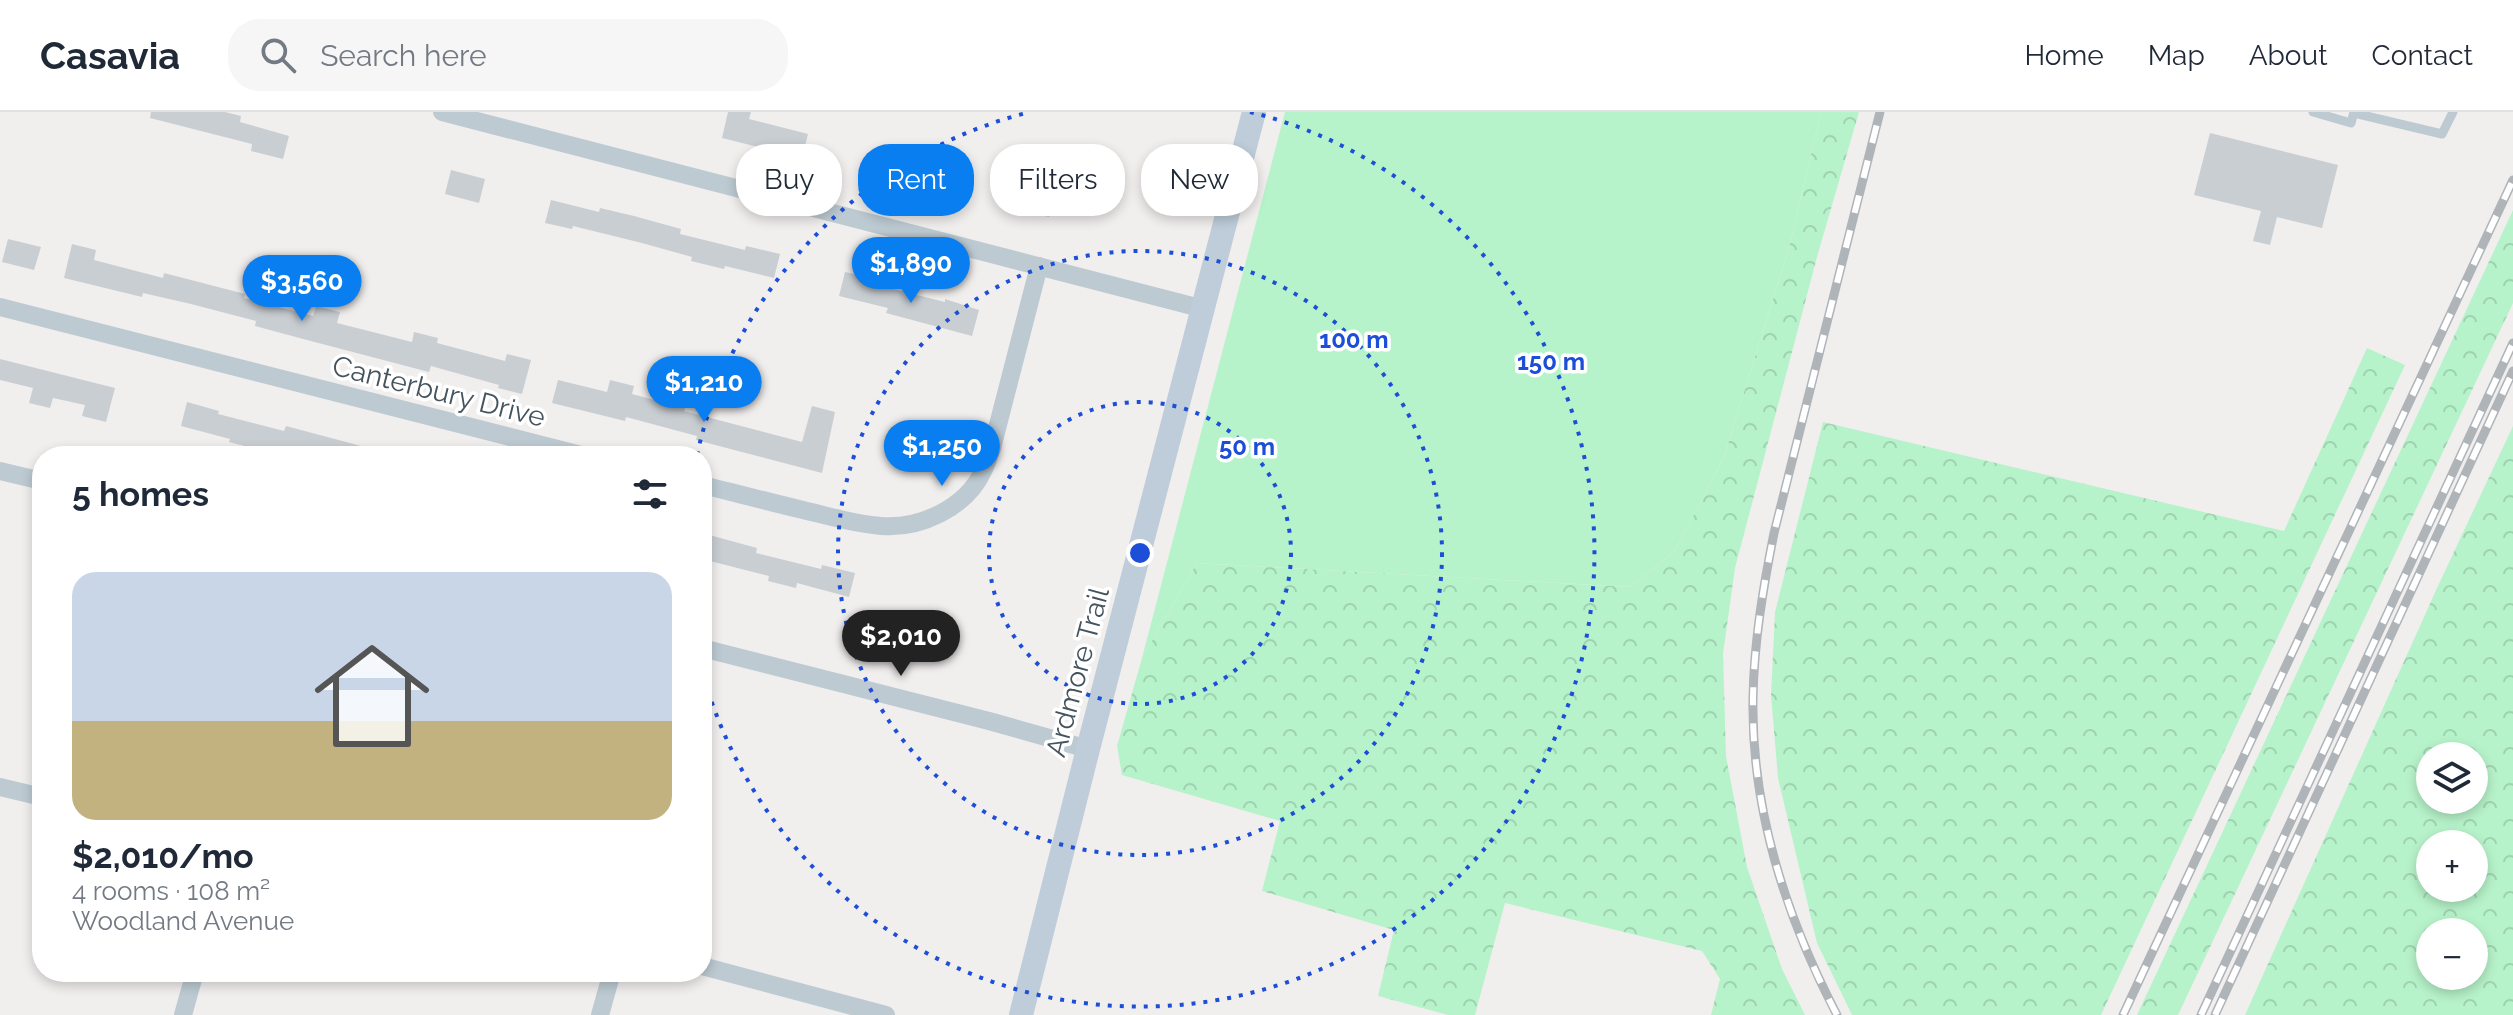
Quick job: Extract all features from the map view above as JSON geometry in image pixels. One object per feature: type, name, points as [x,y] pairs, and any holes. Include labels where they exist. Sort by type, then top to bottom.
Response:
[{"type":"street","points":[[442,112],[1204,309]]},
{"type":"street","name":"Ardmore Trail","points":[[1021,1015],[1254,112]]},
{"type":"street","points":[[712,487],[884,527],[919,521],[951,508],[983,473],[1039,266]]},
{"type":"street","name":"Canterbury Drive","points":[[0,307],[546,446]]},
{"type":"street","points":[[0,471],[32,479]]},
{"type":"street","points":[[712,651],[1088,749]]},
{"type":"street","points":[[0,787],[32,795]]},
{"type":"street","points":[[712,969],[886,1015]]},
{"type":"street","points":[[183,1015],[192,982]]},
{"type":"street","points":[[600,1015],[609,982]]},
{"type":"lane","points":[[2313,112],[2351,123],[2354,112],[2442,134],[2453,112]]},
{"type":"green space","points":[[1285,112],[1821,112],[1789,248],[1724,457],[1675,551],[1630,587],[1197,563],[1142,658]]},
{"type":"green space","points":[[1821,112],[1859,112],[1817,257],[1735,568],[1723,654],[1726,756],[1747,867],[1782,969],[1805,1015],[1711,1015],[1720,979],[1702,951],[1505,903],[1475,1015],[1448,1015],[1378,996],[1394,930],[1262,891],[1280,821],[1122,775],[1117,746],[1142,658],[1197,563],[1630,587],[1675,551],[1724,457],[1789,248]]},
{"type":"green space","points":[[2513,210],[2513,303],[2178,1015],[2137,1015]]},
{"type":"green space","points":[[2367,348],[2405,365],[2101,1015],[1852,1015],[1817,943],[1778,778],[1771,695],[1775,612],[1823,422],[2284,531]]},
{"type":"green space","points":[[2513,426],[2513,1015],[2245,1015],[2437,588]]},
{"type":"building","points":[[151,112],[225,112],[241,116],[240,122],[289,136],[283,159],[251,151],[252,144],[150,118]]},
{"type":"building","points":[[728,112],[751,112],[749,119],[808,134],[806,144],[746,144],[722,138]]},
{"type":"building","points":[[2210,133],[2338,165],[2322,228],[2277,217],[2270,245],[2253,241],[2261,211],[2194,195]]},
{"type":"building","points":[[451,170],[485,179],[479,203],[445,194]]},
{"type":"building","points":[[551,200],[599,212],[600,208],[634,216],[681,229],[680,234],[745,250],[746,246],[780,254],[774,278],[691,261],[692,257],[573,226],[572,229],[545,223]]},
{"type":"building","points":[[8,239],[41,247],[34,270],[2,262]]},
{"type":"building","points":[[72,244],[96,250],[94,260],[163,278],[164,273],[313,316],[316,306],[340,312],[337,323],[412,342],[414,332],[438,338],[437,343],[505,361],[507,354],[531,360],[522,394],[431,366],[429,372],[255,326],[256,321],[191,304],[143,293],[142,297],[64,278]]},
{"type":"building","points":[[845,272],[879,280],[877,285],[945,302],[945,299],[979,310],[972,336],[886,313],[888,308],[839,296]]},
{"type":"building","points":[[0,359],[115,388],[106,422],[82,416],[85,405],[53,398],[50,408],[29,403],[33,388],[0,380]]},
{"type":"building","points":[[558,380],[607,392],[610,380],[634,386],[632,394],[802,442],[812,406],[835,412],[822,473],[696,440],[697,436],[626,417],[625,421],[552,403]]},
{"type":"building","points":[[187,402],[219,411],[218,414],[284,431],[286,426],[361,446],[244,446],[181,426]]},
{"type":"building","points":[[712,536],[757,548],[756,553],[821,569],[822,565],[855,573],[849,597],[797,583],[796,588],[768,581],[769,576],[712,562]]},
{"type":"railway","points":[[1837,1015],[1802,940],[1775,861],[1758,781],[1753,698],[1760,615],[1774,533],[1880,112]]},
{"type":"railway","points":[[2123,1015],[2513,180]]},
{"type":"railway","points":[[2201,1015],[2513,343]]},
{"type":"railway","points":[[2215,1015],[2513,371]]}]
